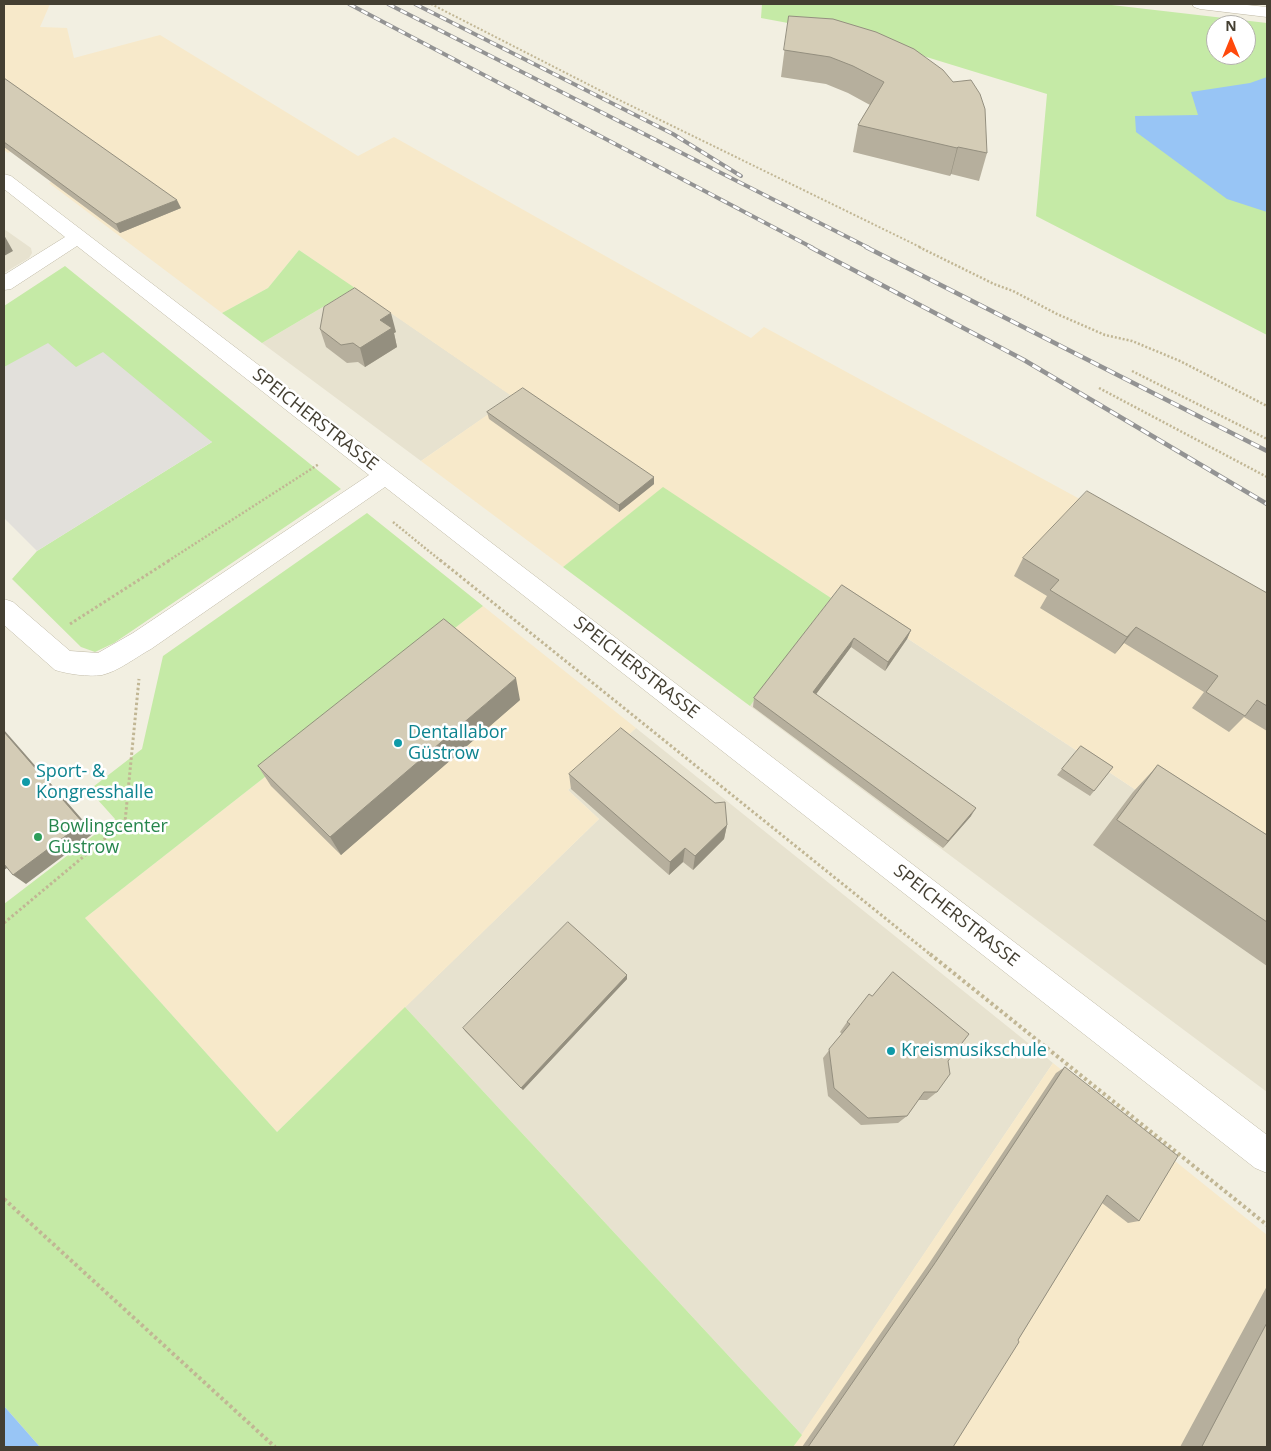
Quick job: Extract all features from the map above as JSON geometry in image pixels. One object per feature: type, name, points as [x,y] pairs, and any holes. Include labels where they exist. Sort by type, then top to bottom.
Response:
[{"type":"street","points":[[1200,4],[1267,12]]},
{"type":"street","name":"SPEICHERSTRASSE","points":[[4,180],[1267,1156]]},
{"type":"street","points":[[4,284],[78,237]]},
{"type":"street","points":[[4,609],[40,643],[64,662],[101,664],[142,641],[386,476]]},
{"type":"path","points":[[431,4],[607,94],[994,284],[1013,291],[1105,335],[1132,341],[1180,361],[1267,406]]},
{"type":"path","points":[[1132,371],[1267,439]]},
{"type":"path","points":[[1099,388],[1267,476]]},
{"type":"path","points":[[311,458],[1267,1225]]},
{"type":"path","points":[[40,643],[319,464]]},
{"type":"path","points":[[4,923],[125,822],[142,641]]},
{"type":"path","points":[[4,1199],[275,1447]]},
{"type":"shaded area","points":[[4,4],[50,4],[40,27],[67,28],[74,58],[160,35],[358,156],[394,137],[751,338],[764,327],[1267,601],[1267,877],[836,591],[831,598],[663,488],[563,567],[421,461],[513,397],[299,250],[268,288],[222,313],[49,183],[104,157],[63,128],[8,153],[4,150]]},
{"type":"shaded area","points":[[4,229],[31,248],[32,253],[29,258],[4,273]]},
{"type":"shaded area","points":[[355,288],[514,397],[421,461],[262,343]]},
{"type":"shaded area","points":[[48,343],[76,367],[103,352],[212,442],[37,551],[4,518],[4,367]]},
{"type":"shaded area","points":[[836,591],[1267,877],[1267,1092],[750,706]]},
{"type":"shaded area","points":[[483,606],[636,728],[568,790],[599,819],[277,1132],[85,918]]},
{"type":"shaded area","points":[[636,728],[1053,1063],[802,1435],[405,1007],[599,819],[568,790]]},
{"type":"shaded area","points":[[1053,1063],[1267,1235],[1267,1447],[793,1447]]},
{"type":"green space","points":[[762,4],[1103,4],[1206,16],[1206,65],[1256,65],[1256,22],[1267,23],[1267,335],[1036,216],[1047,94],[858,36],[761,18]]},
{"type":"green space","points":[[299,250],[355,288],[262,343],[222,313],[268,288]]},
{"type":"green space","points":[[65,266],[341,489],[114,643],[95,652],[81,647],[12,579],[37,551],[212,442],[76,367],[4,367],[4,306]]},
{"type":"green space","points":[[663,487],[831,598],[750,706],[563,567]]},
{"type":"green space","points":[[367,513],[483,606],[85,918],[277,1132],[405,1007],[802,1435],[793,1447],[40,1447],[4,1406],[4,904],[115,819],[89,790],[142,749],[163,656]]},
{"type":"water","points":[[1267,77],[1267,212],[1227,199],[1136,132],[1135,116],[1198,115],[1191,92],[1250,83]]},
{"type":"water","points":[[4,1406],[40,1447],[4,1447]]},
{"type":"building","points":[[789,16],[833,19],[876,32],[914,49],[943,70],[953,82],[971,80],[980,94],[985,109],[987,153],[858,125],[884,82],[830,57],[784,50]]},
{"type":"building","points":[[4,78],[177,200],[116,224],[4,142]]},
{"type":"building","points":[[355,288],[391,313],[380,320],[392,328],[360,348],[353,343],[341,345],[320,329],[324,307]]},
{"type":"building","points":[[523,388],[654,477],[619,505],[487,412]]},
{"type":"building","points":[[1087,491],[1267,593],[1267,706],[1257,700],[1245,716],[1206,692],[1218,676],[1136,627],[1127,637],[1050,590],[1059,580],[1023,558]]},
{"type":"building","points":[[842,585],[911,630],[888,662],[854,638],[813,692],[976,808],[948,841],[754,698]]},
{"type":"building","name":"Dentallabor Güstrow","points":[[444,619],[516,678],[330,837],[258,766]]},
{"type":"building","points":[[621,728],[715,803],[725,802],[727,825],[695,856],[685,848],[670,862],[569,774]]},
{"type":"building","name":"Sport- & Kongresshalle","points":[[4,732],[83,823],[13,875],[4,864]]},
{"type":"building","points":[[1081,746],[1113,767],[1094,791],[1062,769]]},
{"type":"building","points":[[1158,765],[1267,835],[1267,922],[1117,820]]},
{"type":"building","points":[[568,922],[627,975],[521,1088],[463,1028]]},
{"type":"building","name":"Kreismusikschule","points":[[893,972],[969,1034],[948,1061],[950,1074],[937,1092],[924,1092],[907,1116],[868,1118],[834,1088],[829,1049],[850,1024],[847,1022],[869,994],[872,996]]},
{"type":"building","points":[[1065,1067],[1178,1156],[1139,1221],[1107,1195],[1018,1340],[1019,1342],[953,1447],[808,1447],[935,1263]]},
{"type":"building","points":[[1267,1323],[1267,1447],[1202,1447]]},
{"type":"railway","points":[[349,4],[813,248]]},
{"type":"railway","points":[[388,4],[869,248]]},
{"type":"railway","points":[[415,4],[673,134],[741,176]]},
{"type":"railway","points":[[810,247],[1024,360],[1267,504]]},
{"type":"railway","points":[[866,247],[1267,451]]},
{"type":"place","name":"Dentallabor Güstrow","points":[[398,743]]},
{"type":"place","name":"Sport- & Kongresshalle","points":[[26,782]]},
{"type":"place","name":"Bowlingcenter Güstrow","points":[[38,837]]},
{"type":"place","name":"Kreismusikschule","points":[[891,1051]]}]
